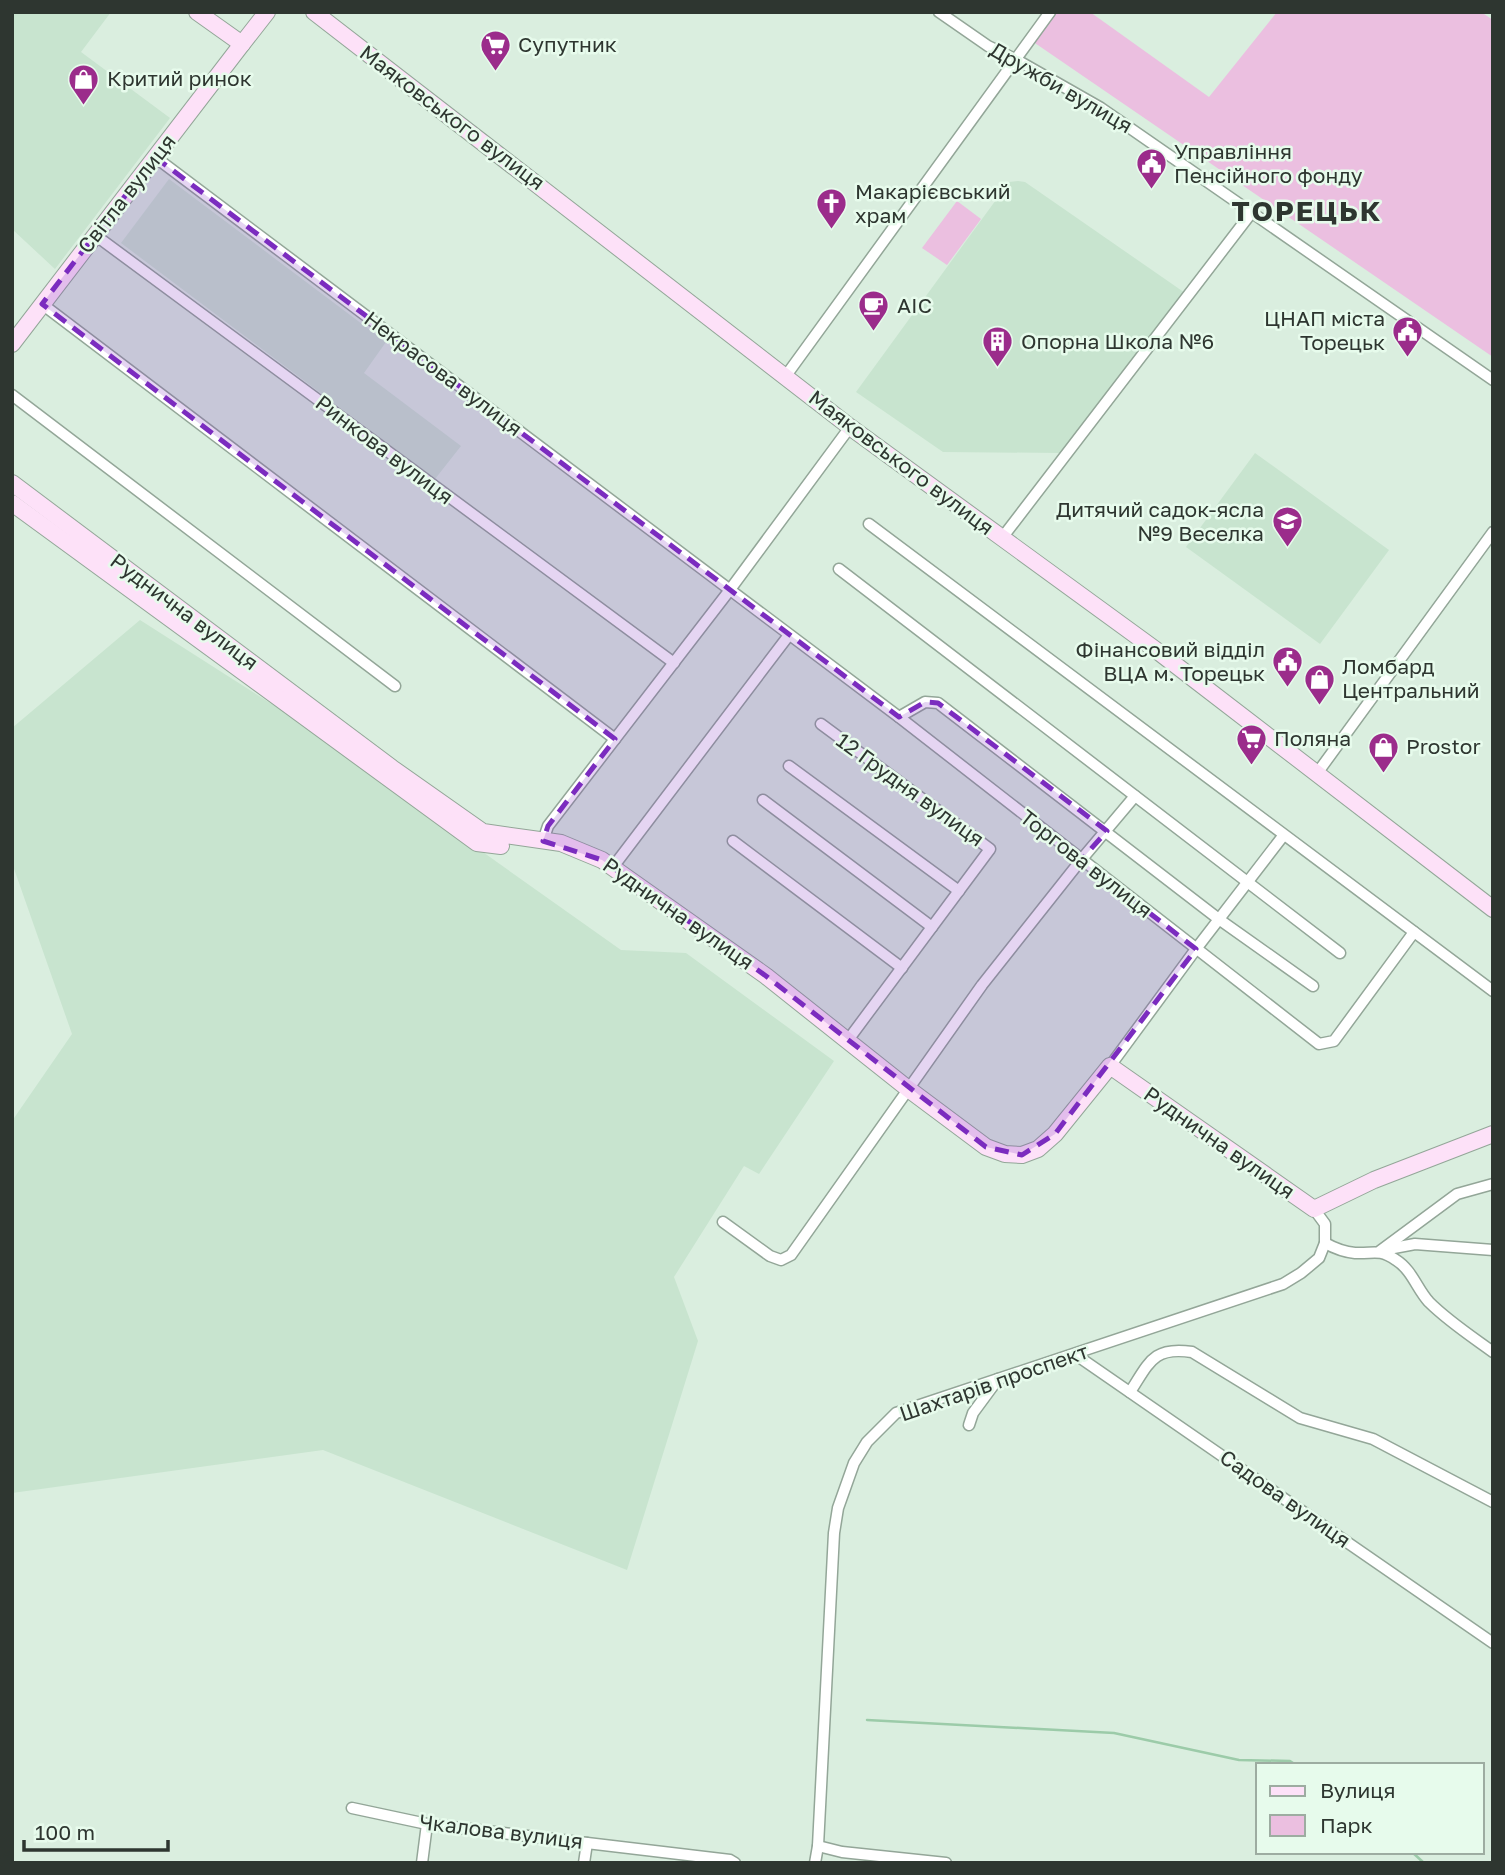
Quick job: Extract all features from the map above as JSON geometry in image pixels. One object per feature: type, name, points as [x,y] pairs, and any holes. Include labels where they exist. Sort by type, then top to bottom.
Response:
[{"type":"main road","points":[[197,12],[242,44]]},
{"type":"main road","name":"Світла вулиця","points":[[12,344],[267,12]]},
{"type":"main road","name":"Маяковського вулиця","points":[[314,12],[850,427],[1160,653],[1493,909]]},
{"type":"main road","name":"Руднична вулиця","points":[[12,483],[483,832],[561,843],[607,864],[766,976],[986,1147],[1004,1154],[1022,1155],[1038,1149],[1055,1134],[1110,1066],[1314,1209]]},
{"type":"main road","points":[[12,503],[477,843],[607,864]]},
{"type":"main road","points":[[1314,1209],[1374,1180],[1493,1135]]},
{"type":"street","name":"Дружби вулиця","points":[[939,12],[988,46],[1015,58],[1101,108],[1493,380]]},
{"type":"street","points":[[785,377],[1050,12]]},
{"type":"street","name":"Некрасова вулиця","points":[[155,157],[789,635]]},
{"type":"street","points":[[1002,538],[1252,212]]},
{"type":"street","name":"Ринкова вулиця","points":[[95,235],[674,663]]},
{"type":"street","points":[[42,304],[615,739]]},
{"type":"street","points":[[12,395],[395,686]]},
{"type":"street","points":[[543,841],[548,826],[729,591],[850,427]]},
{"type":"street","points":[[869,524],[1493,991]]},
{"type":"street","points":[[1318,772],[1493,532]]},
{"type":"street","points":[[839,569],[1340,953]]},
{"type":"street","points":[[607,864],[789,635]]},
{"type":"street","name":"Торгова вулиця","points":[[789,635],[899,717],[1320,1044],[1334,1041],[1414,932]]},
{"type":"street","points":[[899,717],[925,702],[938,703],[1220,920],[1313,986]]},
{"type":"street","name":"12 Грудня вулиця","points":[[821,724],[990,849],[848,1041]]},
{"type":"street","points":[[789,766],[959,891]]},
{"type":"street","points":[[723,1222],[771,1256],[781,1260],[791,1255],[982,985],[1135,796]]},
{"type":"street","points":[[764,800],[932,927]]},
{"type":"street","name":"Руднична вулиця","points":[[1110,1066],[1283,836]]},
{"type":"street","points":[[733,841],[902,968]]},
{"type":"street","points":[[1380,1251],[1457,1194],[1493,1184]]},
{"type":"street","name":"Руднична вулиця","points":[[1314,1209],[1325,1224],[1325,1243]]},
{"type":"street","points":[[1325,1243],[1339,1250],[1356,1253],[1415,1244],[1493,1250]]},
{"type":"street","name":"Шахтарів проспект","points":[[815,1863],[834,1533],[845,1487],[854,1463],[867,1442],[896,1413],[924,1402],[1283,1284],[1319,1258],[1325,1243]]},
{"type":"street","points":[[1380,1251],[1398,1261],[1414,1278],[1427,1300],[1460,1329],[1493,1352]]},
{"type":"street","points":[[1130,1392],[1154,1357],[1175,1349],[1192,1352],[1300,1418],[1373,1439],[1493,1502]]},
{"type":"street","name":"Садова вулиця","points":[[1076,1354],[1493,1643]]},
{"type":"street","points":[[968,1425],[973,1413],[998,1379]]},
{"type":"street","name":"Чкалова вулиця","points":[[352,1808],[427,1824],[730,1860],[735,1863]]},
{"type":"street","points":[[422,1863],[427,1824]]},
{"type":"street","points":[[584,1863],[587,1843]]},
{"type":"street","points":[[818,1846],[842,1852],[946,1863]]},
{"type":"street","name":"Шахтарів проспект","points":[[818,1846],[820,1863]]},
{"type":"highlighted area","points":[[155,157],[899,717],[925,702],[938,703],[1107,831],[1081,860],[1196,949],[1055,1134],[1022,1155],[986,1147],[766,976],[602,860],[543,841],[548,826],[615,739],[42,304]]},
{"type":"shaded area","points":[[12,12],[111,12],[81,52],[170,118],[55,269],[12,229]]},
{"type":"shaded area","points":[[169,179],[386,342],[364,373],[461,446],[435,479],[121,243]]},
{"type":"shaded area","points":[[1009,182],[1025,182],[1188,295],[1061,453],[943,452],[856,392]]},
{"type":"shaded area","name":"Дитячий садок-ясла №9 Веселка","points":[[1255,453],[1389,550],[1320,644],[1186,547]]},
{"type":"shaded area","points":[[140,620],[295,719],[621,950],[686,953],[834,1061],[759,1174],[744,1166],[674,1277],[698,1341],[627,1570],[323,1450],[12,1493],[12,1121],[72,1034],[12,863],[12,728]]},
{"type":"green space","points":[[1050,12],[1090,12],[1209,97],[1277,12],[1481,12],[1493,20],[1493,357],[1029,39]]},
{"type":"green space","points":[[957,201],[981,219],[947,265],[922,248]]},
{"type":"waterway","points":[[867,1720],[1114,1733],[1239,1760],[1293,1763]]},
{"type":"waterway","points":[[1414,1854],[1424,1863]]},
{"type":"place","name":"Супутник","points":[[495,72]]},
{"type":"place","name":"Критий ринок","points":[[84,106]]},
{"type":"place","name":"Управління Пенсійного фонду","points":[[1151,191]]},
{"type":"place","name":"Макарієвський храм","points":[[832,231]]},
{"type":"place","name":"АІС","points":[[874,333]]},
{"type":"place","name":"ЦНАП міста Торецьк","points":[[1408,358]]},
{"type":"place","name":"Опорна Школа №6","points":[[998,369]]},
{"type":"place","name":"Дитячий садок-ясла №9 Веселка","points":[[1287,549]]},
{"type":"place","name":"Фінансовий відділ ВЦА м. Торецьк","points":[[1288,689]]},
{"type":"place","name":"Ломбард Центральний","points":[[1319,706]]},
{"type":"place","name":"Поляна","points":[[1251,766]]},
{"type":"place","name":"Prostor","points":[[1383,774]]},
{"type":"district","name":"ТОРЕЦЬК","points":[[1307,211]]}]
